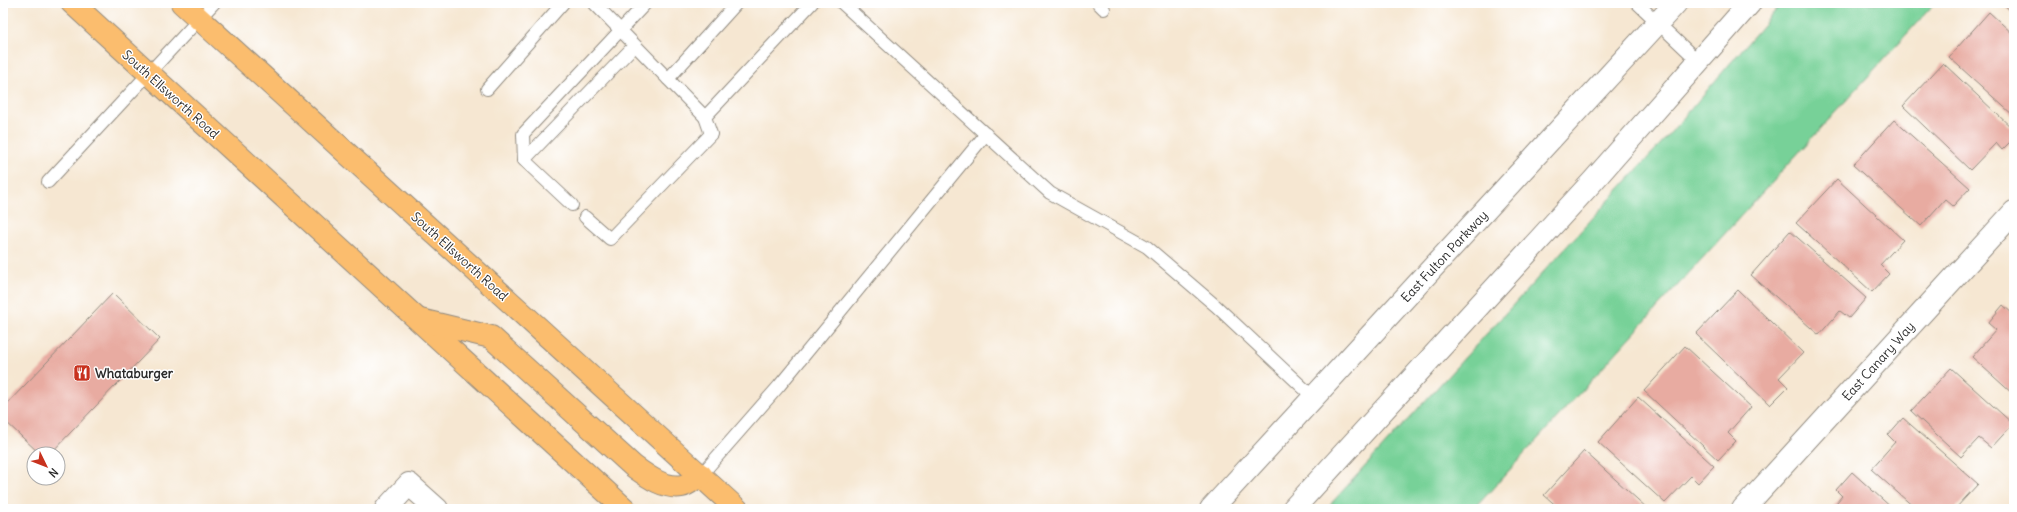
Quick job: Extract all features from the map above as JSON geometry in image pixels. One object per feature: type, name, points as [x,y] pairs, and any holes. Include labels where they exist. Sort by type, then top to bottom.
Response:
[{"type":"main road","name":"South Ellsworth Road","points":[[72,3],[625,509]]},
{"type":"main road","name":"South Ellsworth Road","points":[[182,3],[738,509]]},
{"type":"main road","points":[[419,320],[491,337],[633,466],[651,479],[668,485],[682,486],[701,475]]},
{"type":"street","name":"East Fulton Parkway","points":[[1211,509],[1676,3]]},
{"type":"street","points":[[1293,509],[1593,181],[1750,3]]},
{"type":"street","name":"East Canary Way","points":[[1743,509],[2014,212]]},
{"type":"street","points":[[386,509],[409,484],[437,509]]},
{"type":"lane","points":[[48,182],[214,3]]},
{"type":"lane","points":[[487,89],[563,3]]},
{"type":"lane","points":[[585,217],[610,240],[711,134],[706,117],[634,46],[594,3]]},
{"type":"lane","points":[[572,205],[524,160],[523,134],[646,3]]},
{"type":"lane","points":[[668,79],[736,3]]},
{"type":"lane","points":[[706,117],[812,3]]},
{"type":"lane","points":[[842,3],[1050,193],[1147,247],[1216,306],[1314,398]]},
{"type":"lane","points":[[1637,3],[1698,61]]},
{"type":"lane","points":[[524,160],[634,46]]},
{"type":"lane","points":[[557,97],[571,111]]},
{"type":"lane","points":[[701,475],[779,386],[986,134]]},
{"type":"green space","points":[[1782,3],[1935,3],[1474,509],[1326,509],[1666,138]]},
{"type":"building","points":[[2002,3],[2014,3],[2014,14]]},
{"type":"building","points":[[1989,12],[2014,35],[2014,116],[1949,57]]},
{"type":"building","points":[[1943,63],[2014,130],[2014,138],[2002,150],[1996,143],[1970,170],[1903,106]]},
{"type":"building","points":[[1894,120],[1970,188],[1953,206],[1945,199],[1921,226],[1853,165]]},
{"type":"building","points":[[1837,179],[1903,240],[1880,265],[1889,274],[1872,292],[1796,223]]},
{"type":"building","points":[[1790,231],[1866,298],[1849,318],[1840,311],[1819,335],[1751,275]]},
{"type":"building","points":[[1738,290],[1803,353],[1779,378],[1788,387],[1770,405],[1696,334]]},
{"type":"building","name":"Whataburger","points":[[113,293],[160,339],[58,446],[32,446],[3,419],[3,408]]},
{"type":"building","points":[[2003,305],[2014,315],[2014,395],[1972,357],[1996,330],[1988,323]]},
{"type":"building","points":[[1685,346],[1751,407],[1728,433],[1736,441],[1718,460],[1644,391]]},
{"type":"building","points":[[1951,368],[2013,424],[1991,448],[1979,438],[1961,457],[1911,411]]},
{"type":"building","points":[[1638,397],[1714,466],[1698,483],[1691,476],[1665,503],[1598,442]]},
{"type":"building","points":[[1903,418],[1978,484],[1955,509],[1916,509],[1871,469],[1895,442],[1888,435]]},
{"type":"building","points":[[1584,451],[1648,509],[1560,509],[1544,495]]},
{"type":"building","points":[[1852,472],[1893,509],[1831,509],[1842,496],[1836,490]]},
{"type":"place","name":"Whataburger","points":[[82,373]]}]
